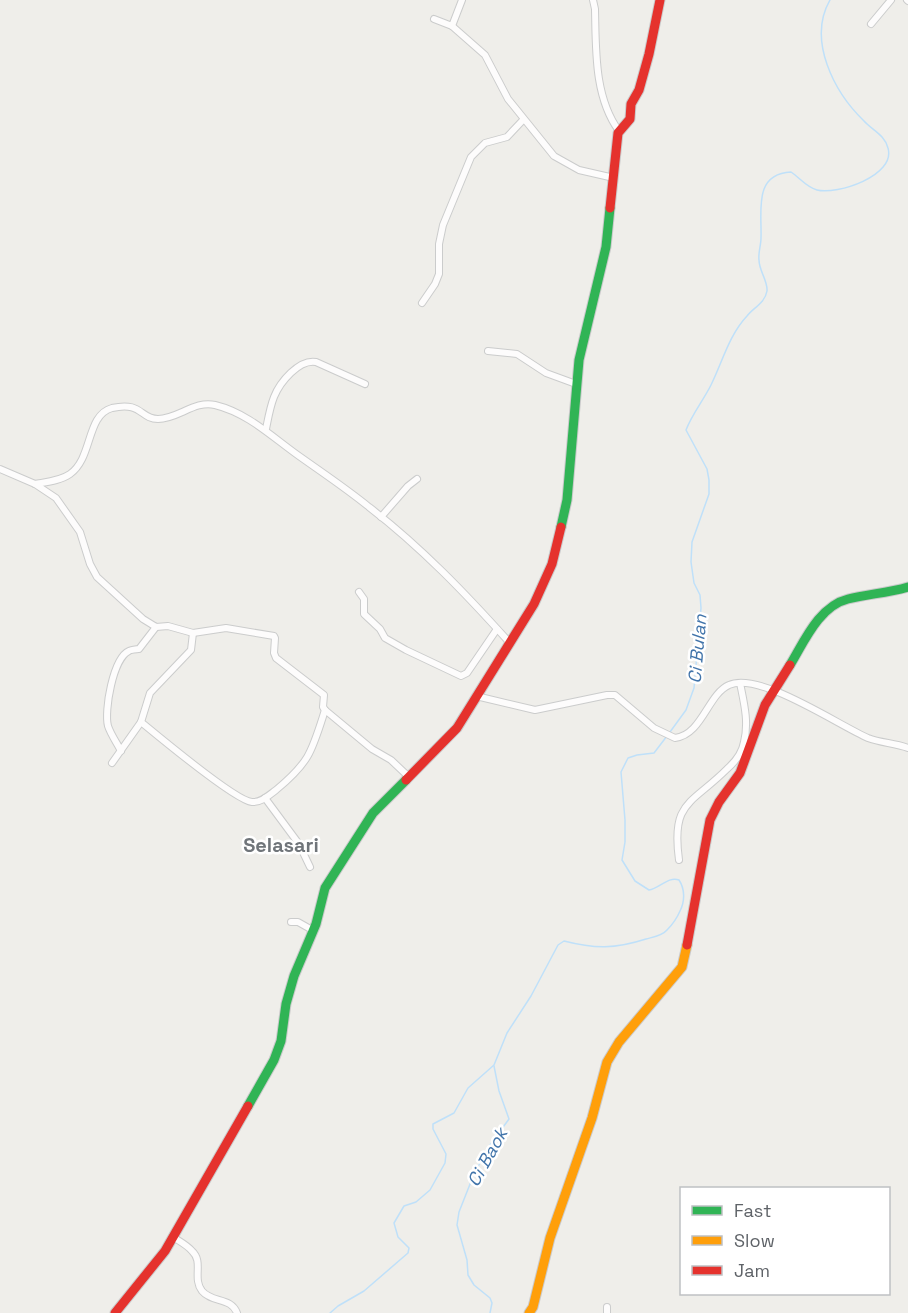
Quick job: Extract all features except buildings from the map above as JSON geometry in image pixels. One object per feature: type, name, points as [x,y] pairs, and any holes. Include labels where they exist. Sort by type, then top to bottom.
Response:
[{"type":"street","points":[[452,26],[462,0]]},
{"type":"street","points":[[115,1313],[154,1265],[173,1237],[274,1060],[281,1041],[289,994],[314,931],[323,894],[331,878],[372,813],[453,733],[540,592],[552,564],[560,534],[569,478],[576,384],[584,339],[603,267],[619,131],[600,89],[593,0]]},
{"type":"street","points":[[619,131],[630,119],[631,104],[639,90],[660,0]]},
{"type":"street","points":[[871,24],[891,0]]},
{"type":"street","points":[[434,19],[452,26],[485,55],[506,96],[547,149],[561,161],[579,170],[614,178]]},
{"type":"street","points":[[422,303],[439,274],[439,244],[443,225],[471,157],[485,143],[507,136],[523,120]]},
{"type":"street","points":[[488,351],[517,354],[546,373],[576,384]]},
{"type":"street","points":[[266,429],[274,395],[289,375],[308,362],[316,362],[365,384]]},
{"type":"street","points":[[35,484],[60,479],[71,474],[86,452],[96,421],[106,410],[120,406],[132,406],[157,420],[213,404],[266,429],[284,445],[381,516],[433,562],[509,642]]},
{"type":"street","points":[[0,469],[35,484],[56,498],[77,525],[90,564],[97,577],[143,619],[156,627],[168,626],[193,633],[226,628],[274,636],[276,638],[274,654],[276,658],[324,695],[325,710],[372,749],[391,760],[409,777]]},
{"type":"street","points":[[381,516],[417,479]]},
{"type":"street","points":[[531,1312],[550,1238],[592,1118],[607,1062],[619,1042],[682,967],[710,820],[719,802],[741,773],[759,719],[774,690],[818,620],[833,605],[848,599],[908,587]]},
{"type":"street","points":[[359,592],[364,599],[364,614],[380,629],[385,638],[461,676],[467,673],[497,628]]},
{"type":"street","points":[[121,752],[108,727],[110,685],[125,654],[139,649],[156,627]]},
{"type":"street","points":[[112,763],[141,722],[150,693],[192,650],[193,633]]},
{"type":"street","points":[[476,696],[535,710],[615,695],[667,736],[679,738],[687,733],[724,688],[740,683],[754,684],[774,690],[867,737],[908,748]]},
{"type":"street","points":[[679,860],[677,829],[682,810],[691,799],[718,779],[741,754],[747,722],[740,683]]},
{"type":"street","points":[[141,722],[245,800],[255,803],[294,775],[307,760],[325,710]]},
{"type":"street","points":[[265,798],[299,844],[310,867]]},
{"type":"street","points":[[291,922],[298,922],[314,931]]},
{"type":"street","points":[[173,1237],[193,1251],[196,1256],[197,1282],[203,1292],[232,1304],[237,1313]]},
{"type":"waterway","name":"Ci Bulan","points":[[670,732],[686,710],[694,688],[701,608],[691,562],[692,542],[709,494],[707,469],[686,430],[711,385],[735,332],[766,295],[767,287],[760,268],[759,257],[761,206],[765,187],[770,179],[779,174],[791,172],[813,189],[826,191],[838,189],[874,175],[883,167],[888,158],[886,143],[853,109],[834,81],[827,65],[821,32],[830,0]]},
{"type":"waterway","name":"Ci Bulan","points":[[330,1313],[364,1291],[408,1253],[409,1248],[398,1237],[394,1223],[404,1206],[416,1202],[430,1190],[445,1163],[446,1154],[433,1129],[433,1124],[454,1113],[468,1088],[494,1065],[507,1033],[531,996],[558,945],[564,941],[605,947],[635,942],[663,934],[677,916],[683,899],[679,880],[667,881],[649,890],[635,881],[622,860],[625,820],[621,772],[628,758],[654,753],[667,736]]},
{"type":"waterway","name":"Ci Baok","points":[[490,1313],[492,1303],[490,1298],[474,1285],[468,1275],[467,1260],[457,1225],[459,1212],[474,1174],[490,1145],[509,1119],[499,1091],[494,1066]]},
{"type":"traffic: fast","points":[[561,527],[567,500],[579,360],[606,247],[610,208]]},
{"type":"traffic: fast","points":[[790,665],[813,626],[838,603],[856,597],[908,587]]},
{"type":"traffic: fast","points":[[248,1106],[274,1060],[281,1041],[286,1004],[294,976],[316,924],[325,888],[373,813],[406,780]]},
{"type":"traffic: slow","points":[[529,1313],[533,1307],[550,1238],[592,1118],[607,1062],[619,1042],[682,967],[687,945]]},
{"type":"traffic: jam","points":[[610,208],[618,133],[630,119],[631,104],[639,90],[660,0]]},
{"type":"traffic: jam","points":[[406,780],[457,728],[534,604],[552,564],[561,527]]},
{"type":"traffic: jam","points":[[687,945],[710,820],[719,802],[740,773],[765,705],[790,665]]},
{"type":"traffic: jam","points":[[115,1313],[165,1251],[248,1106]]},
{"type":"district","name":"Selasari","points":[[281,845]]}]
